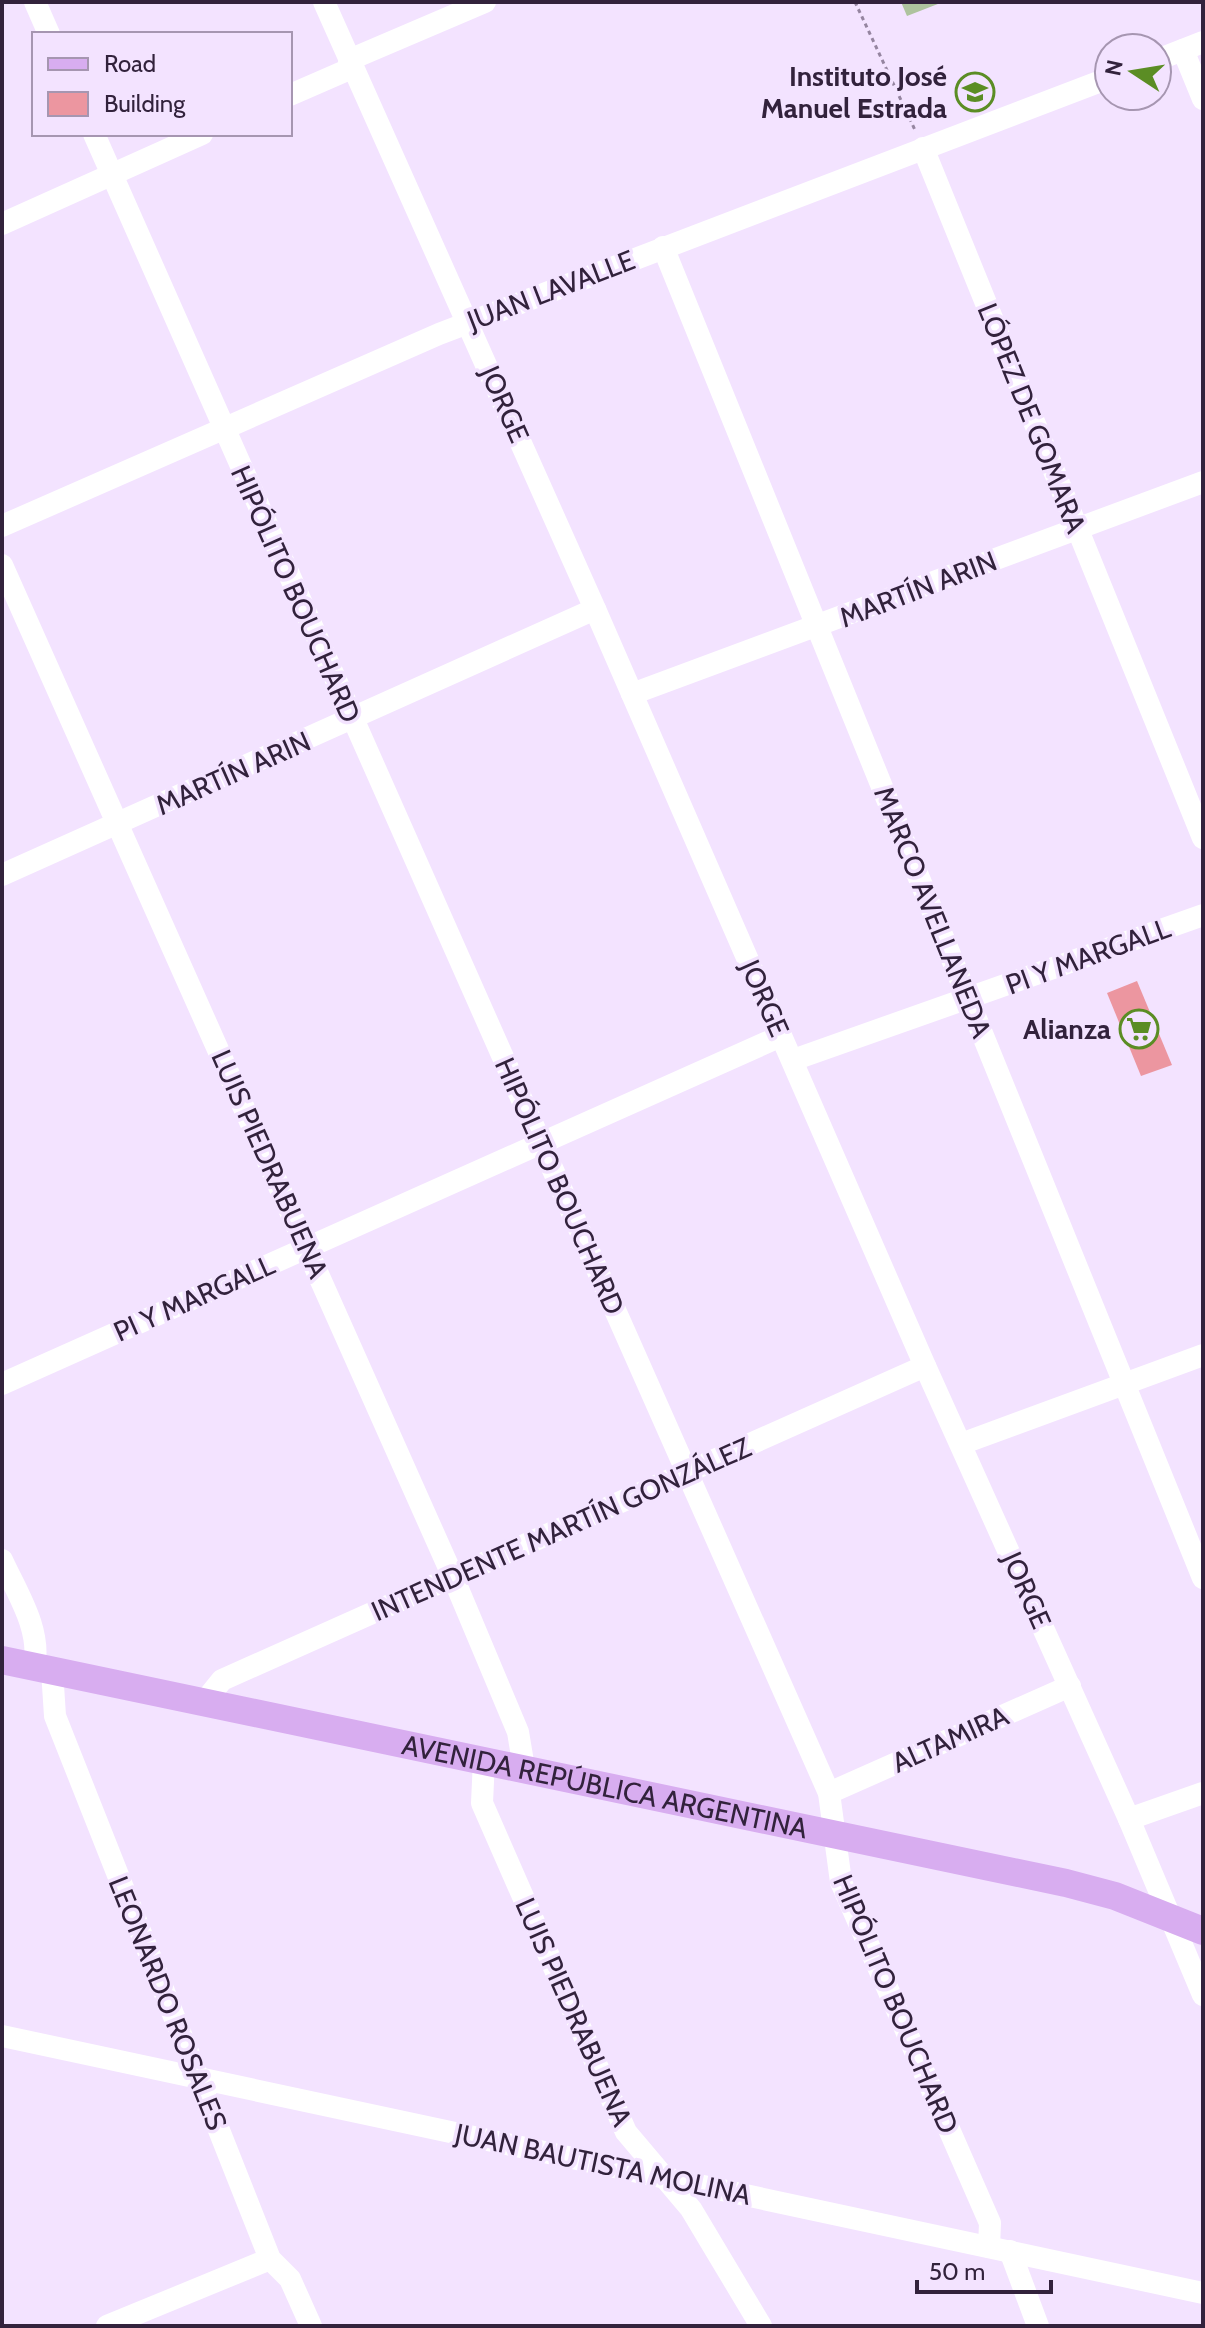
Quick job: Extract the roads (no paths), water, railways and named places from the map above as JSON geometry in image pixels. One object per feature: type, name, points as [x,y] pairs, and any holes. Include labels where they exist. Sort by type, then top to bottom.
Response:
[{"type":"main road","name":"AVENIDA REPÚBLICA ARGENTINA","points":[[2,1660],[834,1832],[1086,1888],[1170,1916],[1203,1931]]},
{"type":"street","points":[[35,2],[48,32]]},
{"type":"street","name":"JORGE","points":[[324,2],[595,609],[925,1366],[1129,1819],[1203,1995]]},
{"type":"street","points":[[292,94],[485,2]]},
{"type":"street","points":[[1173,54],[1193,46],[1203,99]]},
{"type":"street","name":"JUAN LAVALLE","points":[[2,526],[468,322],[1093,84]]},
{"type":"street","name":"HIPÓLITO BOUCHARD","points":[[95,136],[222,430],[829,1793],[841,1882],[999,2249],[1038,2326]]},
{"type":"street","points":[[2,224],[198,136]]},
{"type":"street","name":"LÓPEZ DE GOMARA","points":[[923,148],[1203,838]]},
{"type":"street","name":"MARCO AVELLANEDA","points":[[663,247],[1203,1578]]},
{"type":"street","name":"MARTÍN ARIN","points":[[632,694],[1203,482]]},
{"type":"street","name":"LUIS PIEDRABUENA","points":[[2,565],[453,1577],[518,1732],[524,1768]]},
{"type":"street","name":"MARTÍN ARIN","points":[[2,875],[595,609]]},
{"type":"street","name":"PI Y MARGALL","points":[[793,1060],[1203,915]]},
{"type":"street","name":"PI Y MARGALL","points":[[2,1384],[781,1036]]},
{"type":"street","points":[[961,1444],[1203,1355]]},
{"type":"street","name":"INTENDENTE MARTÍN GONZÁLEZ","points":[[205,1701],[222,1680],[925,1366]]},
{"type":"street","name":"LEONARDO ROSALES","points":[[2,1560],[35,1635],[55,1716],[270,2259],[290,2279],[311,2326]]},
{"type":"street","name":"ALTAMIRA","points":[[829,1793],[1070,1686]]},
{"type":"street","name":"LUIS PIEDRABUENA","points":[[484,1760],[482,1803],[626,2132],[691,2209],[761,2326]]},
{"type":"street","points":[[1129,1819],[1203,1793]]},
{"type":"street","name":"JUAN BAUTISTA MOLINA","points":[[2,2036],[1203,2293]]},
{"type":"street","points":[[107,2326],[270,2259]]},
{"type":"place","name":"Instituto José Manuel Estrada","points":[[975,92]]},
{"type":"place","name":"Alianza","points":[[1139,1029]]}]
